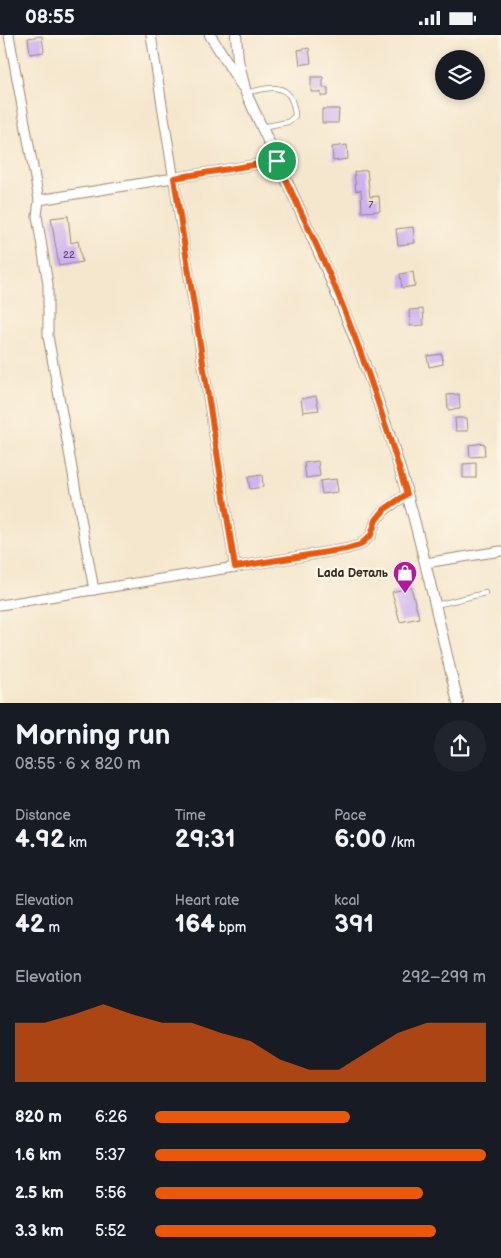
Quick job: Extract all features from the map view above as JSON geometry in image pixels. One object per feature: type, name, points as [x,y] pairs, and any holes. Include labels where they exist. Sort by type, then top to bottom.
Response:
[{"type":"street","points":[[9,35],[39,200],[37,216],[48,283],[48,336],[94,590]]},
{"type":"street","points":[[150,35],[235,567]]},
{"type":"street","points":[[210,35],[246,93],[313,237],[346,315],[382,410],[425,563],[458,703]]},
{"type":"street","points":[[236,35],[238,60],[246,93]]},
{"type":"street","points":[[39,200],[277,161]]},
{"type":"street","points":[[0,605],[346,549],[360,545],[371,535],[376,520],[385,509],[407,494]]},
{"type":"street","points":[[425,563],[501,551]]},
{"type":"lane","points":[[246,93],[272,87],[284,90],[290,97],[296,110],[294,117],[288,122],[262,127]]},
{"type":"lane","points":[[435,605],[485,593]]},
{"type":"building","points":[[42,36],[44,52],[30,54],[28,38]]},
{"type":"building","points":[[309,48],[311,63],[300,65],[298,50]]},
{"type":"building","points":[[311,77],[323,77],[323,88],[328,88],[328,96],[321,96],[321,92],[311,92]]},
{"type":"building","points":[[322,109],[339,109],[338,123],[322,123]]},
{"type":"building","points":[[347,145],[348,159],[333,161],[332,147]]},
{"type":"building","points":[[367,170],[370,197],[379,196],[380,211],[362,212],[361,190],[356,191],[354,172]]},
{"type":"building","points":[[68,216],[71,243],[78,241],[82,262],[59,266],[51,218]]},
{"type":"building","points":[[413,227],[415,243],[398,245],[396,229]]},
{"type":"building","points":[[413,272],[415,286],[402,288],[400,274]]},
{"type":"building","points":[[423,309],[424,325],[410,326],[409,310]]},
{"type":"building","points":[[442,354],[443,364],[429,367],[427,356]]},
{"type":"building","points":[[459,394],[460,409],[448,410],[447,395]]},
{"type":"building","points":[[316,396],[319,410],[303,412],[301,399]]},
{"type":"building","points":[[455,418],[467,418],[468,431],[456,431]]},
{"type":"building","points":[[484,443],[485,456],[470,457],[469,445]]},
{"type":"building","points":[[318,461],[320,476],[306,478],[304,463]]},
{"type":"building","points":[[476,463],[476,478],[463,478],[463,464]]},
{"type":"building","points":[[262,475],[263,487],[250,489],[248,477]]},
{"type":"building","points":[[336,479],[338,492],[322,494],[320,481]]},
{"type":"building","points":[[411,587],[419,618],[400,622],[392,592]]},
{"type":"place","name":"Lada Dеталь","points":[[405,594]]},
{"type":"route","points":[[277,161],[313,237],[346,315],[382,410],[407,494],[385,509],[376,520],[371,535],[360,545],[346,549],[235,567],[174,178],[277,161]]}]
